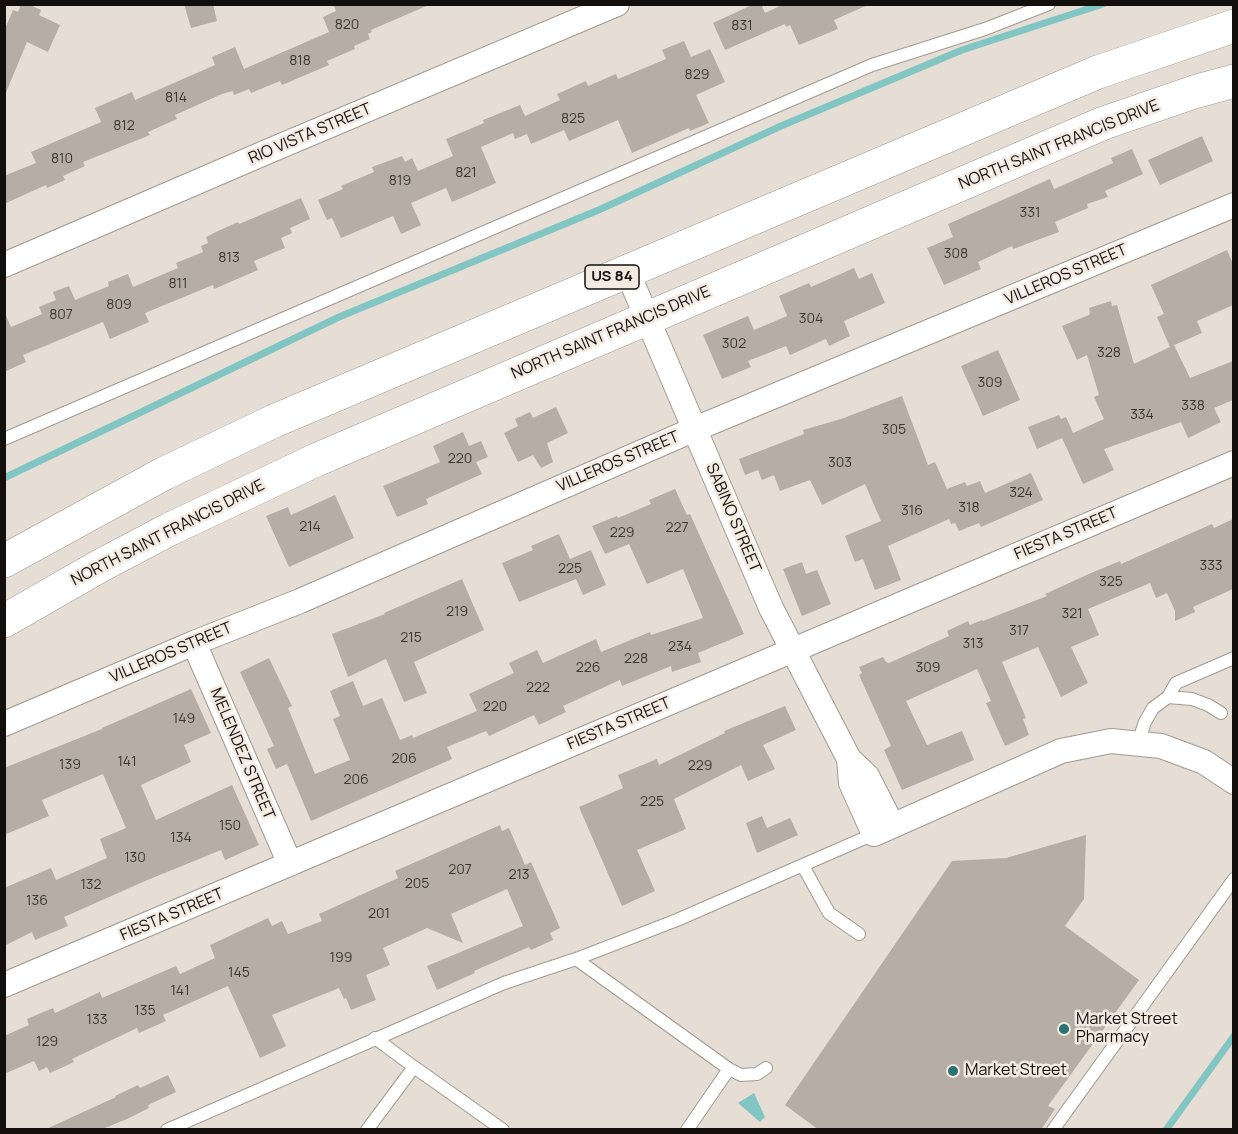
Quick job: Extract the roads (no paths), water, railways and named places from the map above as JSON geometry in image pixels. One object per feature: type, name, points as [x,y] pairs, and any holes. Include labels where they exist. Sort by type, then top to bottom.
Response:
[{"type":"highway","name":"US 84","points":[[4,561],[120,497],[236,438],[1098,72],[1233,26]]},
{"type":"highway","points":[[1194,92],[1233,68]]},
{"type":"highway","name":"NORTH SAINT FRANCIS DRIVE","points":[[4,621],[98,567],[242,494],[348,446],[1104,123],[1233,81]]},
{"type":"street","name":"RIO VISTA STREET","points":[[4,265],[617,4]]},
{"type":"street","name":"VILLEROS STREET","points":[[4,724],[194,643],[300,601],[695,429],[1233,205]]},
{"type":"street","name":"SABINO STREET","points":[[627,271],[771,608],[849,759],[867,776],[883,829]]},
{"type":"street","name":"FIESTA STREET","points":[[4,985],[1233,463]]},
{"type":"street","name":"MELENDEZ STREET","points":[[194,643],[290,864]]},
{"type":"street","points":[[883,829],[1061,750],[1111,741],[1161,746],[1204,762],[1233,782]]},
{"type":"lane","points":[[4,439],[872,65],[985,29],[1049,4]]},
{"type":"lane","points":[[1138,743],[1145,722],[1154,708],[1168,697],[1176,683],[1233,658]]},
{"type":"lane","points":[[1168,697],[1192,699],[1221,713]]},
{"type":"lane","points":[[167,1130],[504,983],[576,959],[677,920],[883,829]]},
{"type":"lane","points":[[803,866],[829,912],[859,934]]},
{"type":"lane","points":[[1053,1130],[1233,879]]},
{"type":"lane","points":[[576,959],[729,1069],[741,1075],[757,1074],[766,1068]]},
{"type":"lane","points":[[375,1038],[503,1130]]},
{"type":"lane","points":[[367,1130],[414,1067]]},
{"type":"lane","points":[[687,1130],[729,1069]]},
{"type":"water","points":[[754,1093],[765,1117],[760,1122],[738,1103]]},
{"type":"waterway","points":[[4,478],[339,317],[601,209],[781,126],[962,50],[1103,4]]},
{"type":"waterway","points":[[1166,1130],[1234,1036]]},
{"type":"place","name":"Market Street Pharmacy","points":[[1064,1029]]},
{"type":"place","name":"Market Street","points":[[953,1071]]}]
